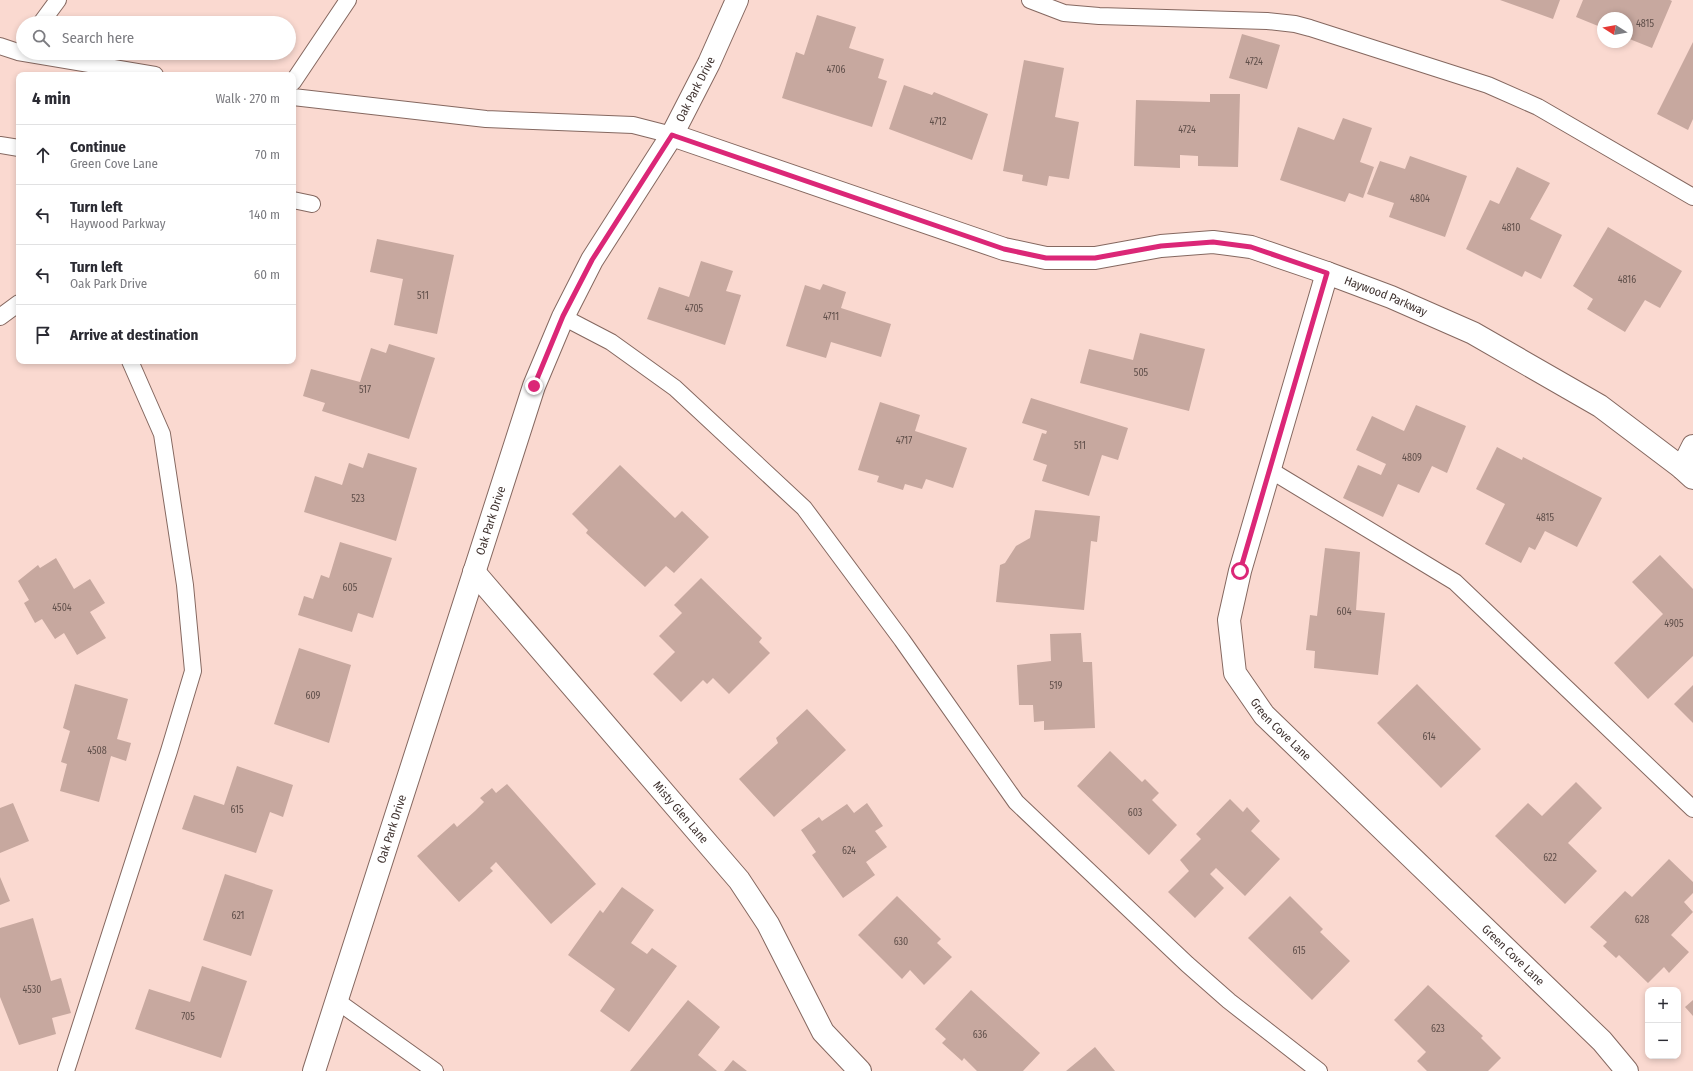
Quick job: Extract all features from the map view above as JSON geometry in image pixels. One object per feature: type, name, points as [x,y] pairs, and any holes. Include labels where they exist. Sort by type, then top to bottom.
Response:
[{"type":"street","name":"Oak Park Drive","points":[[314,1071],[534,386],[563,316],[592,260],[672,135],[709,63],[737,0]]},
{"type":"street","name":"Haywood Parkway","points":[[672,135],[1004,249],[1046,258],[1095,258],[1161,246],[1213,242],[1251,247],[1391,297],[1473,333],[1600,406],[1688,473]]},
{"type":"street","name":"Green Cove Lane","points":[[1327,273],[1240,571],[1229,620],[1235,673],[1264,715],[1602,1041],[1627,1071]]},
{"type":"street","points":[[1688,473],[1693,446]]},
{"type":"street","name":"Misty Glen Lane","points":[[474,572],[739,880],[768,924],[823,1032],[860,1071]]},
{"type":"lane","points":[[46,16],[58,0]]},
{"type":"lane","points":[[296,78],[348,0]]},
{"type":"lane","points":[[1030,0],[1064,12],[1099,16],[1267,21],[1295,24],[1310,28],[1488,85],[1538,107],[1693,197]]},
{"type":"lane","points":[[0,46],[16,48]]},
{"type":"lane","points":[[77,60],[139,72]]},
{"type":"lane","points":[[296,97],[486,119],[633,125],[672,135]]},
{"type":"lane","points":[[0,145],[16,148]]},
{"type":"lane","points":[[296,201],[312,204]]},
{"type":"lane","points":[[0,317],[16,305]]},
{"type":"lane","points":[[563,316],[611,342],[675,388],[804,508],[902,640],[1016,802],[1217,990],[1319,1071]]},
{"type":"lane","points":[[66,1071],[170,751],[193,671],[185,585],[162,434],[131,364]]},
{"type":"lane","points":[[1270,470],[1455,582],[1693,809]]},
{"type":"lane","points":[[337,1001],[435,1071]]},
{"type":"building","points":[[1500,0],[1560,0],[1553,19]]},
{"type":"building","points":[[1583,0],[1672,1],[1652,48],[1633,40],[1633,12],[1597,12],[1597,26],[1576,17]]},
{"type":"building","points":[[817,15],[856,27],[849,48],[884,59],[878,78],[887,81],[872,127],[782,98],[796,52],[804,55]]},
{"type":"building","points":[[1242,34],[1280,45],[1267,89],[1229,78]]},
{"type":"building","points":[[1693,42],[1693,119],[1688,130],[1657,114]]},
{"type":"building","points":[[1024,60],[1064,68],[1055,117],[1079,122],[1069,179],[1049,176],[1047,186],[1022,181],[1023,175],[1003,171]]},
{"type":"building","points":[[904,85],[932,95],[934,92],[988,114],[972,160],[889,129]]},
{"type":"building","points":[[1210,94],[1240,94],[1238,167],[1198,166],[1198,156],[1180,155],[1180,168],[1134,166],[1136,100],[1210,102]]},
{"type":"building","points":[[1343,118],[1372,128],[1360,162],[1374,167],[1363,198],[1349,193],[1345,202],[1280,180],[1298,127],[1334,140]]},
{"type":"building","points":[[1410,156],[1467,176],[1445,237],[1389,217],[1394,203],[1367,194],[1380,161],[1405,169]]},
{"type":"building","points":[[1517,167],[1550,183],[1530,219],[1562,235],[1541,279],[1525,271],[1522,277],[1466,249],[1490,200],[1499,204]]},
{"type":"building","points":[[1608,227],[1682,271],[1660,308],[1645,300],[1625,332],[1587,309],[1593,299],[1573,286]]},
{"type":"building","points":[[377,239],[454,255],[437,334],[394,325],[403,279],[370,272]]},
{"type":"building","points":[[701,261],[733,271],[726,291],[741,295],[725,345],[647,319],[659,287],[689,297]]},
{"type":"building","points":[[823,284],[846,292],[841,308],[891,324],[881,357],[831,342],[826,358],[786,346],[805,285],[820,290]]},
{"type":"building","points":[[1140,333],[1205,349],[1189,411],[1080,383],[1089,349],[1133,360]]},
{"type":"building","points":[[389,344],[435,358],[409,439],[322,411],[325,403],[303,396],[311,369],[360,382],[371,348],[386,353]]},
{"type":"building","points":[[1031,398],[1128,428],[1118,460],[1102,455],[1089,496],[1042,481],[1047,465],[1033,460],[1042,433],[1046,434],[1047,431],[1022,423]]},
{"type":"building","points":[[880,402],[920,415],[915,431],[967,448],[953,488],[926,479],[922,489],[905,484],[903,490],[877,482],[879,476],[858,470]]},
{"type":"building","points":[[1416,405],[1466,426],[1447,473],[1432,466],[1419,493],[1398,484],[1383,517],[1343,498],[1358,465],[1381,475],[1386,464],[1356,450],[1372,416],[1404,431]]},
{"type":"building","points":[[1497,447],[1522,460],[1523,457],[1602,498],[1577,547],[1545,531],[1535,550],[1529,547],[1521,563],[1485,544],[1505,504],[1476,489]]},
{"type":"building","points":[[368,453],[417,468],[396,541],[304,512],[315,476],[342,485],[349,463],[363,468]]},
{"type":"building","points":[[620,465],[675,518],[682,511],[709,537],[674,573],[666,566],[645,587],[586,533],[588,530],[572,514]]},
{"type":"building","points":[[1035,510],[1100,516],[1097,542],[1091,541],[1084,610],[996,602],[1000,565],[1005,563],[1016,546],[1030,538]]},
{"type":"building","points":[[340,542],[392,558],[373,618],[358,613],[352,632],[298,615],[304,596],[313,599],[321,575],[329,578]]},
{"type":"building","points":[[1325,548],[1360,552],[1356,610],[1385,613],[1378,675],[1314,668],[1315,651],[1306,650],[1310,615],[1317,616]]},
{"type":"building","points":[[1660,555],[1693,589],[1693,656],[1648,699],[1614,663],[1663,614],[1632,582]]},
{"type":"building","points":[[56,558],[74,589],[90,579],[105,603],[90,612],[106,638],[77,655],[64,633],[55,639],[42,619],[35,623],[24,603],[29,600],[18,581],[38,565],[40,568]]},
{"type":"building","points":[[701,578],[762,638],[759,642],[770,653],[729,694],[713,678],[707,684],[703,680],[681,702],[653,674],[675,652],[659,636],[682,613],[674,605]]},
{"type":"building","points":[[1081,633],[1083,662],[1092,662],[1095,728],[1044,730],[1044,721],[1034,722],[1033,705],[1019,705],[1017,665],[1051,661],[1050,634]]},
{"type":"building","points":[[299,648],[351,665],[329,743],[274,724]]},
{"type":"building","points":[[75,684],[128,699],[117,739],[131,743],[126,761],[111,756],[99,802],[60,791],[67,764],[61,762],[70,731],[63,728]]},
{"type":"building","points":[[1417,684],[1481,749],[1441,788],[1377,723]]},
{"type":"building","points":[[1693,685],[1693,723],[1674,704]]},
{"type":"building","points":[[807,709],[846,750],[774,817],[739,779],[778,743],[776,738]]},
{"type":"building","points":[[1110,751],[1142,782],[1145,779],[1159,793],[1152,800],[1177,825],[1149,855],[1077,786]]},
{"type":"building","points":[[237,766],[293,785],[283,817],[270,812],[256,853],[182,829],[194,795],[224,805]]},
{"type":"building","points":[[1576,782],[1602,808],[1568,843],[1597,871],[1565,904],[1495,836],[1528,803],[1542,816]]},
{"type":"building","points":[[507,784],[596,884],[551,924],[496,862],[490,868],[493,871],[459,902],[417,856],[454,823],[457,827],[475,811],[484,802],[480,798],[492,788],[496,793]]},
{"type":"building","points":[[1230,799],[1243,812],[1247,807],[1260,821],[1251,831],[1280,859],[1245,896],[1216,868],[1210,874],[1224,888],[1195,918],[1168,892],[1189,871],[1180,860],[1201,839],[1196,834]]},
{"type":"building","points":[[13,803],[29,841],[0,853],[0,808]]},
{"type":"building","points":[[867,803],[883,826],[875,831],[887,847],[866,862],[875,875],[843,898],[812,855],[816,852],[801,830],[819,817],[822,821],[847,804],[854,813]]},
{"type":"building","points":[[1669,859],[1693,882],[1693,893],[1684,902],[1693,912],[1671,935],[1689,952],[1669,973],[1664,967],[1648,983],[1619,955],[1616,958],[1603,946],[1607,942],[1590,927],[1625,891],[1632,897]]},
{"type":"building","points":[[225,874],[273,890],[251,956],[203,940]]},
{"type":"building","points":[[0,877],[10,901],[0,905]]},
{"type":"building","points":[[622,887],[654,910],[631,943],[647,954],[652,948],[677,966],[629,1032],[600,1011],[615,989],[568,955],[600,910],[603,913]]},
{"type":"building","points":[[897,896],[941,939],[937,943],[952,957],[924,985],[910,970],[902,979],[858,935]]},
{"type":"building","points":[[1290,896],[1323,929],[1320,932],[1350,961],[1312,1000],[1248,938]]},
{"type":"building","points":[[33,918],[51,981],[61,978],[71,1013],[52,1018],[56,1034],[19,1045],[0,997],[0,928]]},
{"type":"building","points":[[202,966],[247,981],[221,1058],[135,1029],[149,989],[190,1002]]},
{"type":"building","points":[[1428,985],[1483,1036],[1481,1038],[1501,1058],[1488,1071],[1427,1071],[1417,1061],[1426,1052],[1394,1020]]},
{"type":"building","points":[[971,990],[1040,1053],[1023,1071],[977,1071],[964,1058],[962,1061],[942,1043],[946,1039],[935,1029]]},
{"type":"building","points":[[688,1000],[720,1027],[698,1055],[717,1071],[630,1071]]},
{"type":"building","points":[[1693,1000],[1693,1016],[1685,1007]]},
{"type":"building","points":[[1095,1047],[1115,1071],[1066,1071]]},
{"type":"building","points":[[733,1060],[747,1071],[724,1071]]},
{"type":"route","points":[[534,386],[563,316],[592,260],[672,135],[1004,249],[1046,258],[1095,258],[1161,246],[1213,242],[1251,247],[1327,273],[1240,571]]}]
